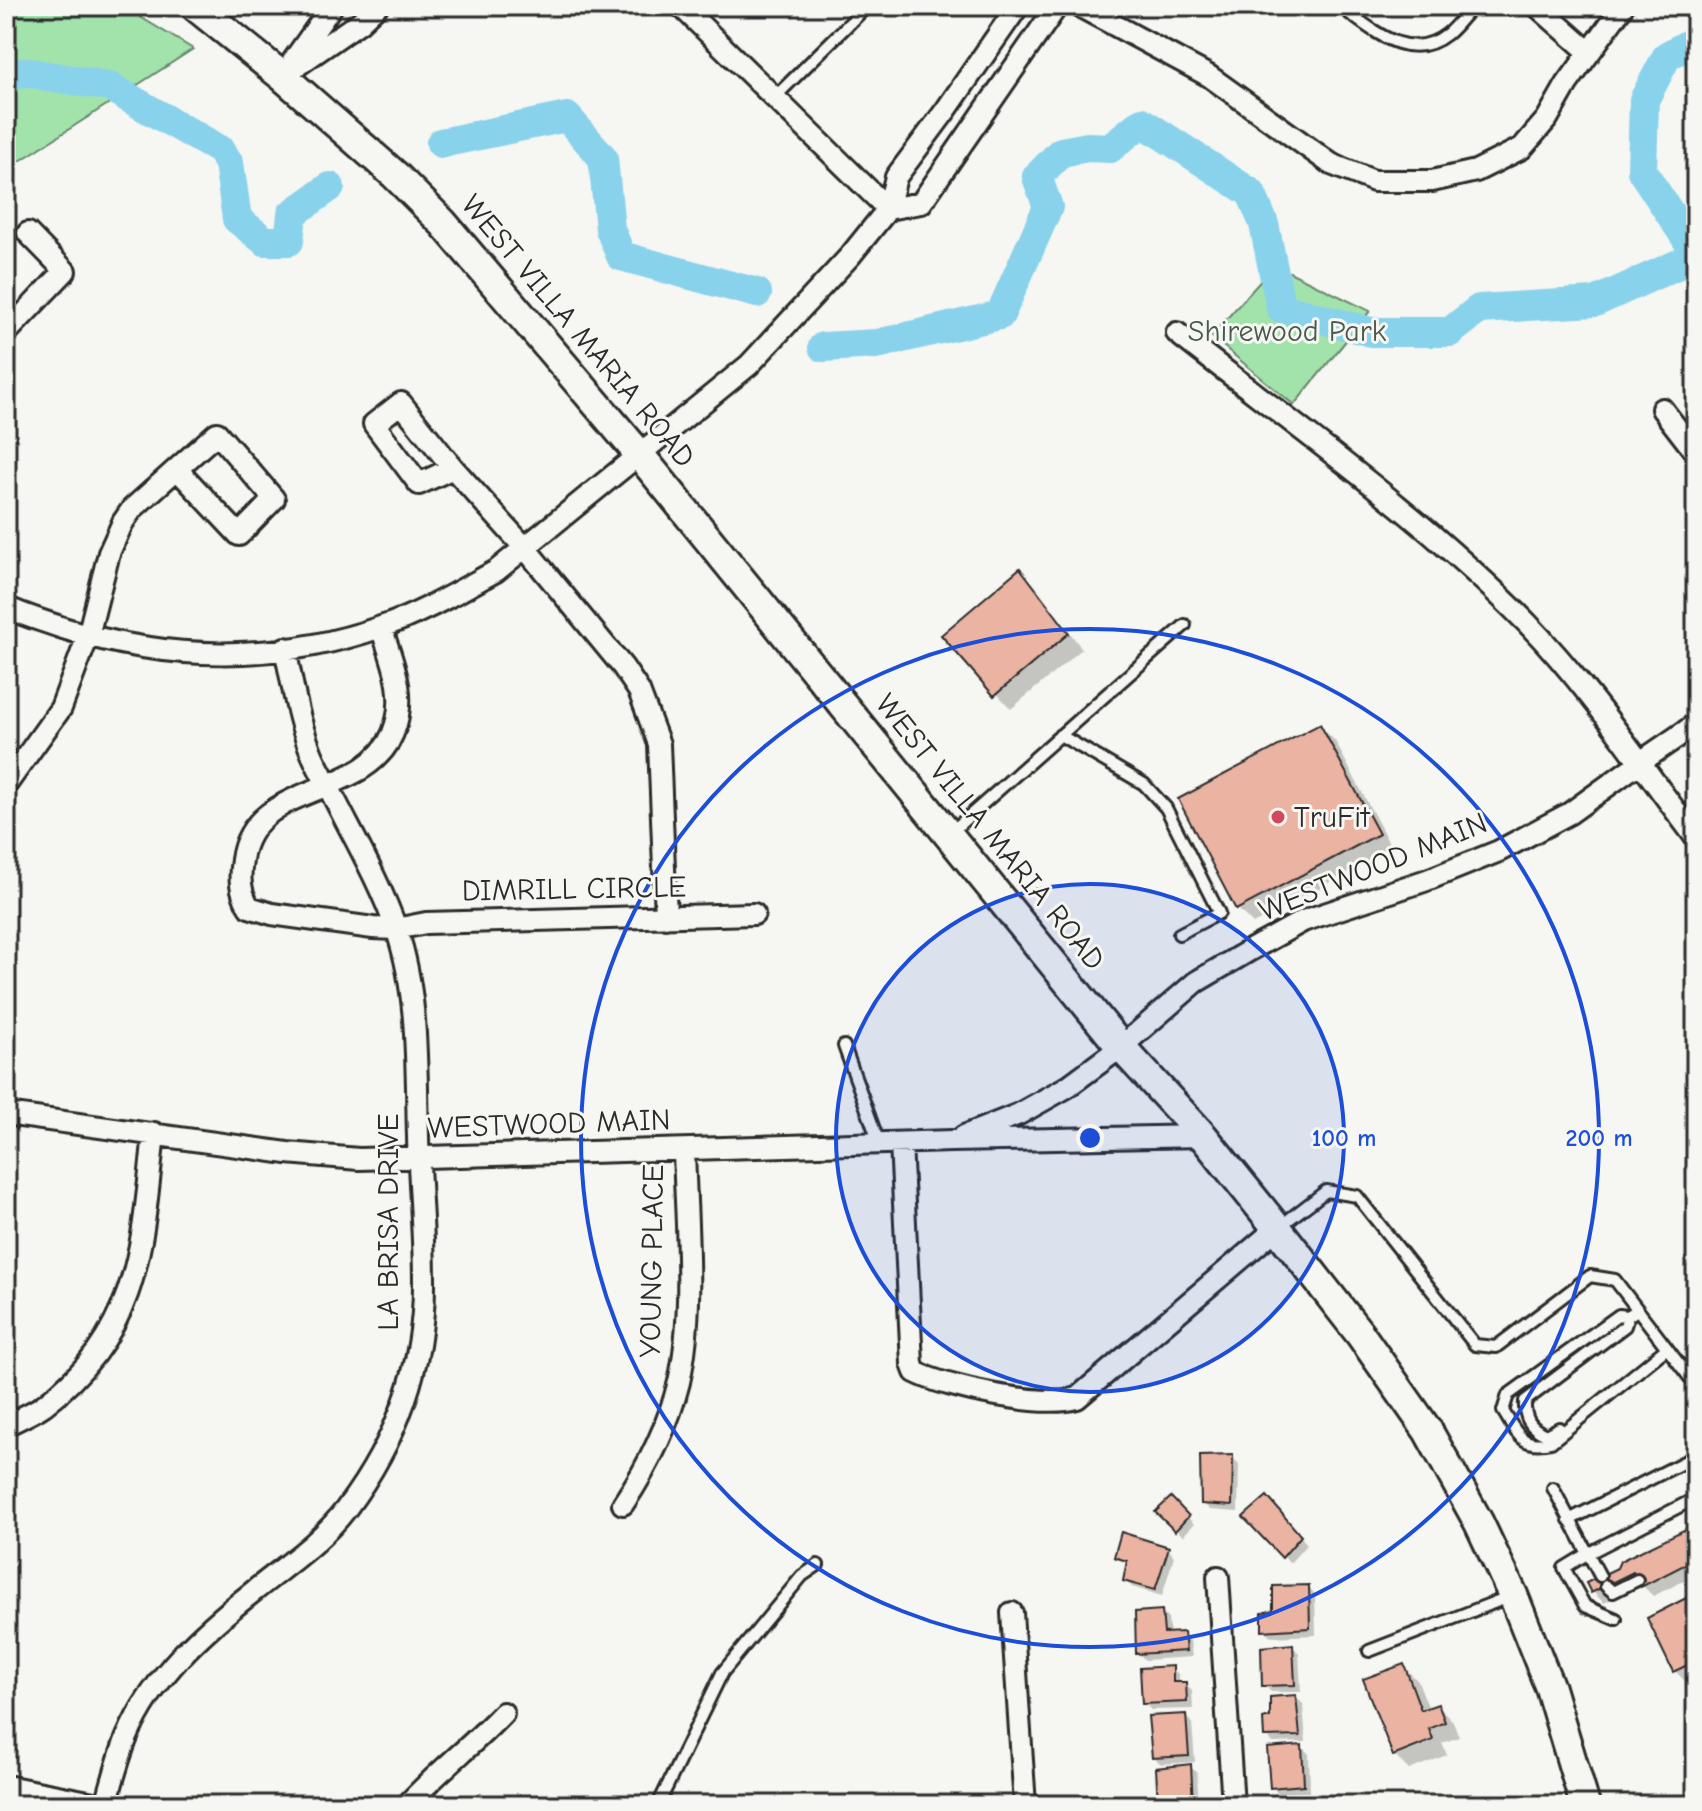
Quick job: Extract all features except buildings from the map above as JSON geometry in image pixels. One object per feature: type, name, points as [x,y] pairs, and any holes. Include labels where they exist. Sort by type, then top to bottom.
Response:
[{"type":"main road","name":"WEST VILLA MARIA ROAD","points":[[195,6],[282,76],[395,175],[443,223],[639,454],[1121,1047],[1203,1136],[1360,1334],[1421,1420],[1466,1499],[1513,1595],[1550,1688],[1585,1805]]},
{"type":"street","points":[[282,76],[332,6]]},
{"type":"street","points":[[282,76],[360,22],[377,6]]},
{"type":"street","points":[[6,607],[88,636],[146,649],[241,654],[332,640],[381,627],[496,571],[749,365],[850,256],[888,209],[896,177],[1018,6]]},
{"type":"street","points":[[888,209],[921,203],[1057,6]]},
{"type":"street","points":[[1079,6],[1209,76],[1331,164],[1374,181],[1432,181],[1476,171],[1522,148],[1547,119],[1589,52],[1623,6]]},
{"type":"street","points":[[1537,6],[1589,52]]},
{"type":"street","points":[[695,11],[775,97],[888,209]]},
{"type":"street","points":[[6,333],[65,271],[28,233]]},
{"type":"street","points":[[1177,333],[1432,533],[1529,625],[1593,701],[1696,838]]},
{"type":"street","points":[[1662,409],[1696,453]]},
{"type":"street","points":[[6,785],[61,708],[88,636],[109,553],[132,509],[217,433],[274,499],[239,535],[177,469]]},
{"type":"street","points":[[453,468],[525,548],[623,667],[639,691],[659,744],[666,917]]},
{"type":"street","points":[[328,785],[384,751],[393,733],[401,699],[399,682],[381,627]]},
{"type":"street","name":"LA BRISA DRIVE","points":[[105,1805],[128,1734],[178,1659],[214,1623],[303,1553],[337,1520],[373,1469],[398,1423],[421,1331],[424,1280],[413,1013],[408,970],[396,929],[311,752],[300,718],[285,648]]},
{"type":"street","name":"WESTWOOD MAIN","points":[[952,1141],[1019,1114],[1067,1087],[1121,1047],[1196,982],[1303,921],[1427,880],[1499,851],[1570,813],[1696,724]]},
{"type":"street","name":"DIMRILL CIRCLE","points":[[328,785],[280,804],[250,835],[239,879],[249,907],[272,914],[396,929],[426,923],[754,914]]},
{"type":"street","name":"WESTWOOD MAIN","points":[[6,1114],[287,1153],[359,1159],[1203,1136]]},
{"type":"street","points":[[6,1425],[43,1406],[65,1386],[98,1351],[119,1319],[132,1286],[142,1245],[154,1133]]},
{"type":"street","points":[[901,1143],[912,1364],[915,1372],[935,1382],[1050,1402],[1077,1398],[1277,1228]]},
{"type":"street","name":"YOUNG PLACE","points":[[623,1504],[645,1472],[678,1383],[687,1301],[684,1150]]},
{"type":"street","points":[[1218,1577],[1233,1805]]},
{"type":"street","points":[[1012,1613],[1025,1805]]},
{"type":"street","points":[[407,1805],[503,1713]]},
{"type":"street","points":[[6,1786],[105,1805]]},
{"type":"lane","points":[[775,97],[867,6]]},
{"type":"lane","points":[[1339,6],[1384,38],[1400,45],[1417,47],[1434,43],[1448,33],[1473,6]]},
{"type":"lane","points":[[949,835],[1185,625]]},
{"type":"lane","points":[[1060,735],[1144,784],[1166,808],[1219,913],[1179,934]]},
{"type":"lane","points":[[844,1046],[879,1143]]},
{"type":"lane","points":[[1277,1228],[1326,1191],[1357,1196],[1475,1345],[1496,1347],[1590,1276],[1615,1280],[1633,1313],[1667,1348],[1696,1386]]},
{"type":"lane","points":[[1633,1313],[1619,1315],[1508,1395],[1503,1411],[1521,1439],[1535,1446],[1551,1442],[1667,1348]]},
{"type":"lane","points":[[1593,1405],[1583,1408],[1546,1435],[1533,1428],[1524,1413],[1525,1401],[1625,1326],[1633,1313]]},
{"type":"lane","points":[[1569,1520],[1696,1456]]},
{"type":"lane","points":[[1553,1488],[1600,1576]]},
{"type":"lane","points":[[1616,1619],[1585,1606],[1564,1568],[1696,1498]]},
{"type":"lane","points":[[658,1805],[722,1673],[802,1576],[818,1565]]},
{"type":"lane","points":[[1606,1586],[1613,1592],[1637,1580]]},
{"type":"lane","points":[[1369,1651],[1513,1595]]},
{"type":"green space","points":[[6,6],[122,6],[193,49],[6,170]]},
{"type":"green space","name":"Shirewood Park","points":[[1275,265],[1370,311],[1294,405],[1211,336]]},
{"type":"waterway","points":[[1696,40],[1667,56],[1644,100],[1642,171],[1696,253]]},
{"type":"waterway","points":[[6,76],[24,72],[108,86],[220,150],[229,163],[237,219],[265,241],[289,241],[292,214],[330,187]]},
{"type":"waterway","points":[[441,143],[567,117],[603,158],[610,229],[621,256],[757,293]]},
{"type":"waterway","points":[[823,347],[877,344],[1000,315],[1048,207],[1037,177],[1061,152],[1088,147],[1110,148],[1142,122],[1251,193],[1264,224],[1281,308],[1371,332],[1450,332],[1479,309],[1595,302],[1696,256]]},
{"type":"place","name":"TruFit","points":[[1278,817]]}]
